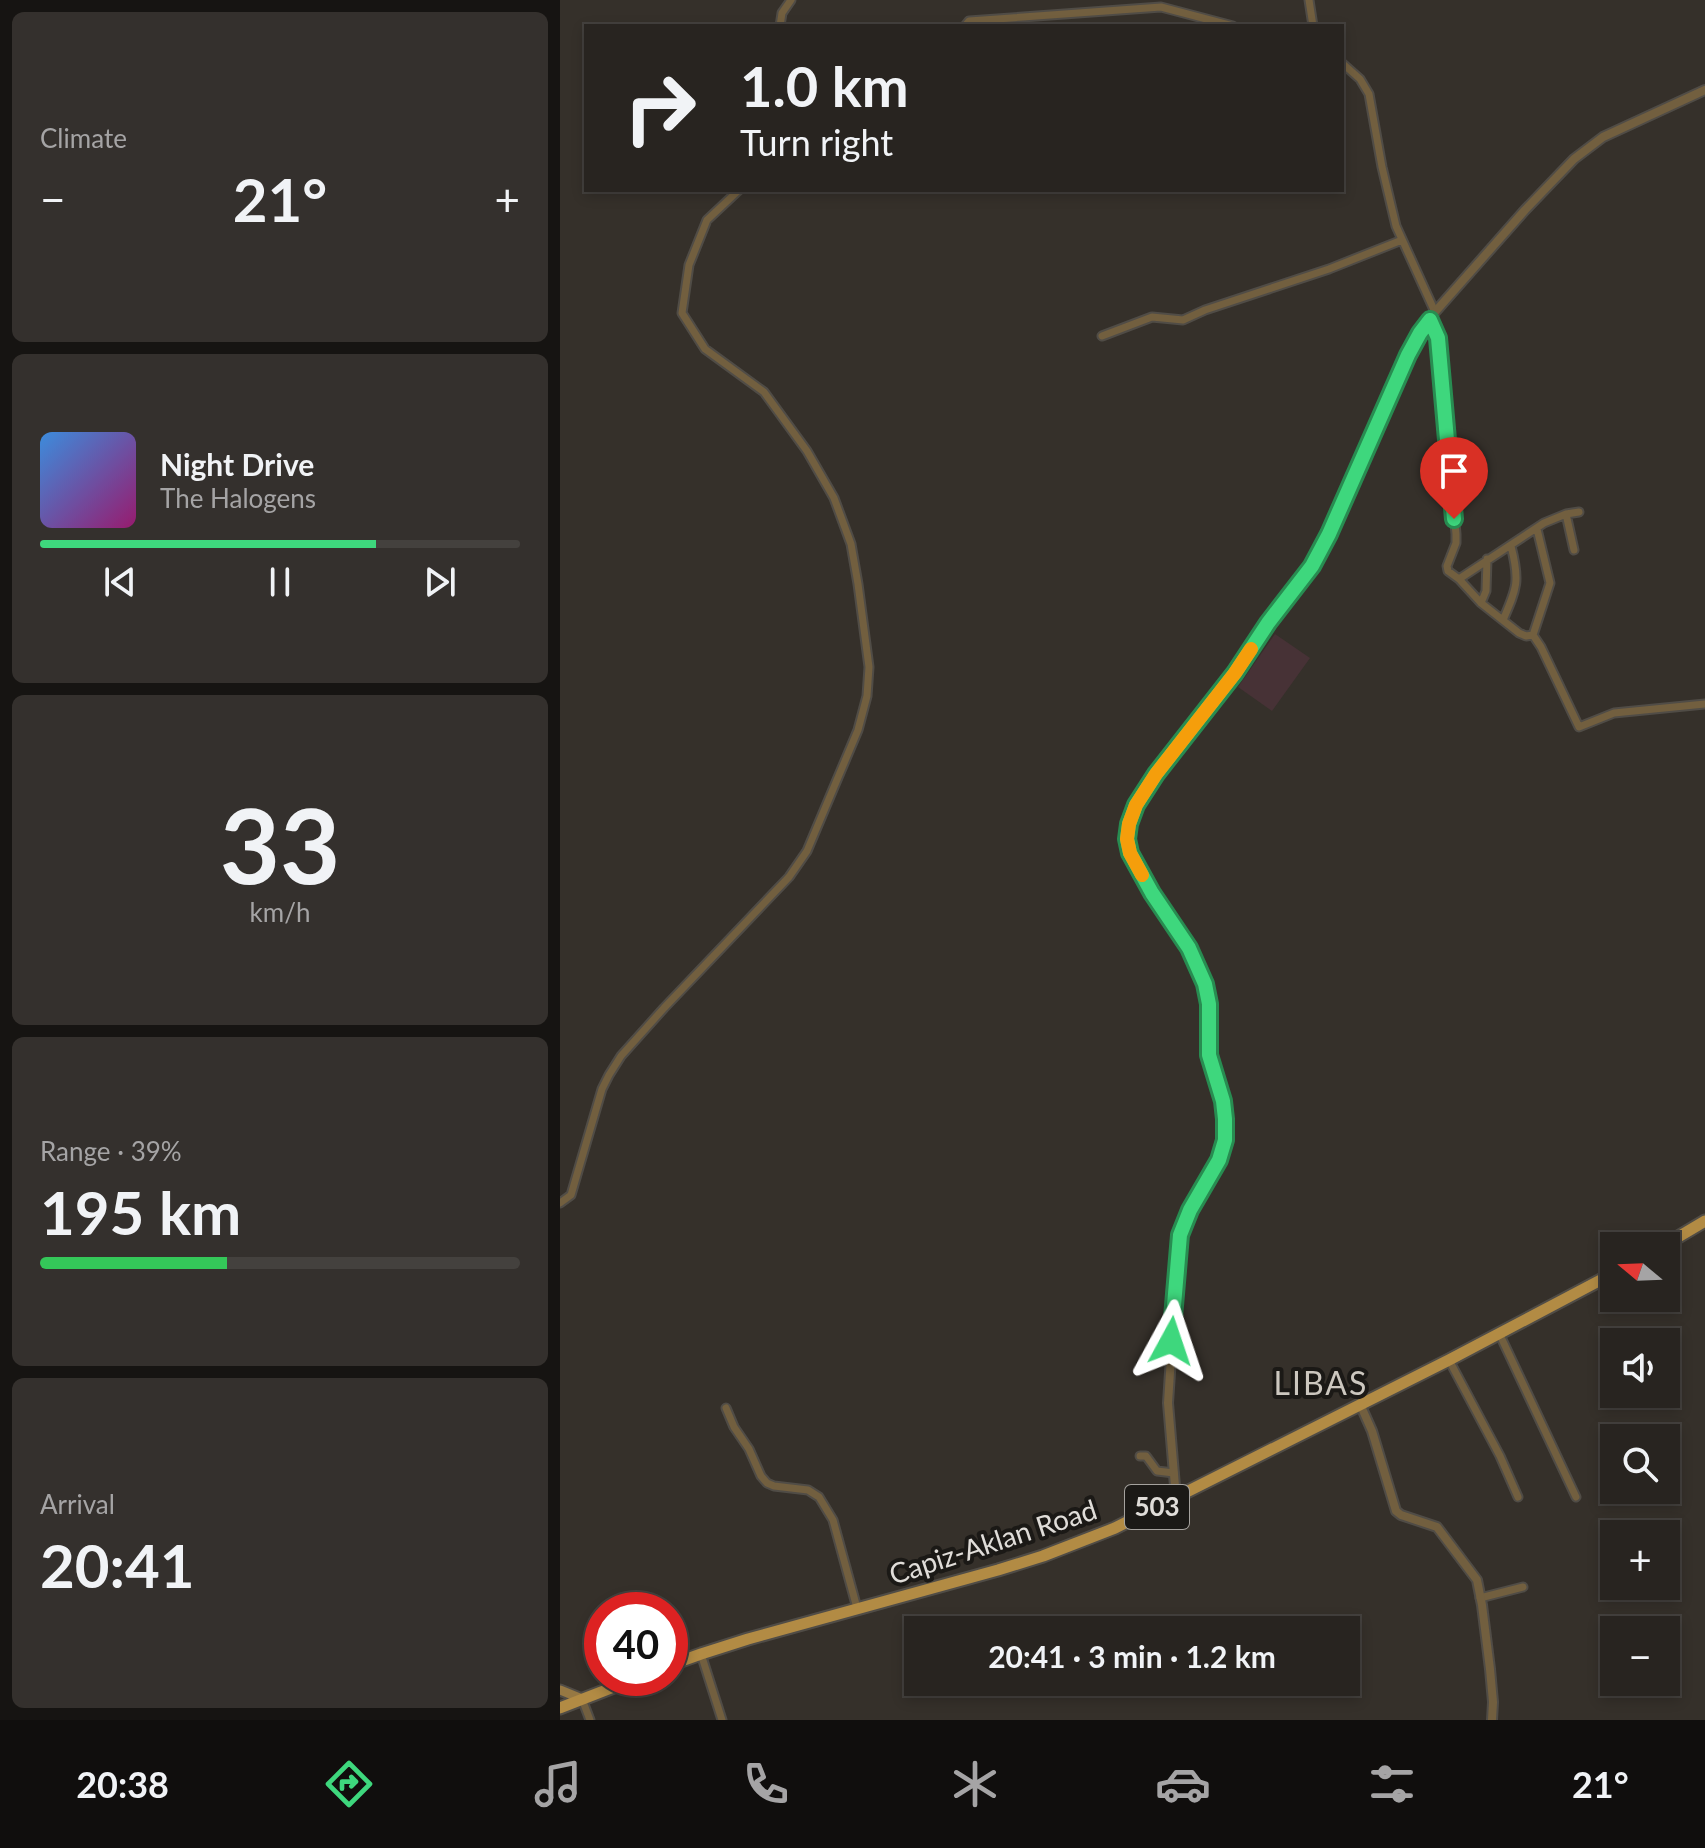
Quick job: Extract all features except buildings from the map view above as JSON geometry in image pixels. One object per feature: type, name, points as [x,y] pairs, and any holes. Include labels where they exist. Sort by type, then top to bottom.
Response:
[{"type":"main road","points":[[1680,1236],[1705,1221]]},
{"type":"main road","name":"Capiz-Aklan Road","points":[[688,1659],[998,1570],[1115,1528],[1600,1280]]},
{"type":"main road","points":[[560,1690],[582,1699]]},
{"type":"main road","points":[[560,1708],[590,1696]]},
{"type":"street","points":[[780,24],[782,13],[791,0]]},
{"type":"street","points":[[1309,0],[1313,24]]},
{"type":"street","points":[[967,24],[969,21],[1161,7],[1225,24]]},
{"type":"street","points":[[1344,65],[1360,79],[1369,94],[1396,226],[1438,338],[1456,534],[1448,571],[1519,633],[1533,635]]},
{"type":"street","points":[[1176,1498],[1168,1389],[1180,1235],[1190,1210],[1219,1160],[1226,1131],[1223,1101],[1209,1055],[1209,1004],[1205,984],[1189,948],[1152,893],[1130,853],[1127,839],[1136,805],[1312,566],[1336,520],[1408,355],[1432,316],[1574,159],[1603,137],[1705,90]]},
{"type":"street","points":[[560,1203],[571,1195],[602,1089],[621,1056],[789,877],[807,851],[858,730],[867,696],[869,667],[858,584],[851,544],[834,498],[807,451],[764,392],[705,349],[682,313],[689,265],[707,220],[737,192]]},
{"type":"street","points":[[1102,336],[1152,317],[1183,320],[1402,240]]},
{"type":"street","points":[[1459,579],[1544,523],[1579,512]]},
{"type":"street","points":[[1566,514],[1574,550]]},
{"type":"street","points":[[1533,635],[1550,583],[1537,529]]},
{"type":"street","points":[[1503,620],[1517,585],[1511,546]]},
{"type":"street","points":[[1481,603],[1486,591],[1487,559]]},
{"type":"street","points":[[1533,635],[1579,727],[1614,713],[1705,704]]},
{"type":"street","points":[[1499,1333],[1576,1497]]},
{"type":"street","points":[[1449,1360],[1518,1497]]},
{"type":"street","points":[[1360,1404],[1372,1431],[1396,1511],[1437,1527],[1477,1580],[1490,1669],[1492,1720]]},
{"type":"street","points":[[726,1408],[767,1483],[808,1490],[819,1497],[833,1520],[857,1608]]},
{"type":"street","points":[[1140,1456],[1146,1456],[1157,1471],[1174,1473]]},
{"type":"street","points":[[1480,1598],[1523,1587]]},
{"type":"street","points":[[701,1654],[722,1720]]},
{"type":"street","points":[[582,1699],[590,1720]]},
{"type":"shaded area","points":[[1275,634],[1310,658],[1272,711],[1238,687]]},
{"type":"slow traffic","points":[[1142,875],[1130,853],[1127,839],[1136,805],[1251,649]]},
{"type":"district","name":"LIBAS","points":[[1321,1384]]},
{"type":"route","points":[[1171,1341],[1180,1235],[1190,1210],[1219,1160],[1226,1131],[1223,1101],[1209,1055],[1209,1004],[1205,984],[1189,948],[1152,893],[1130,853],[1127,839],[1129,824],[1136,805],[1156,774],[1235,673],[1322,550],[1408,355],[1430,320],[1438,338],[1454,519]]}]
